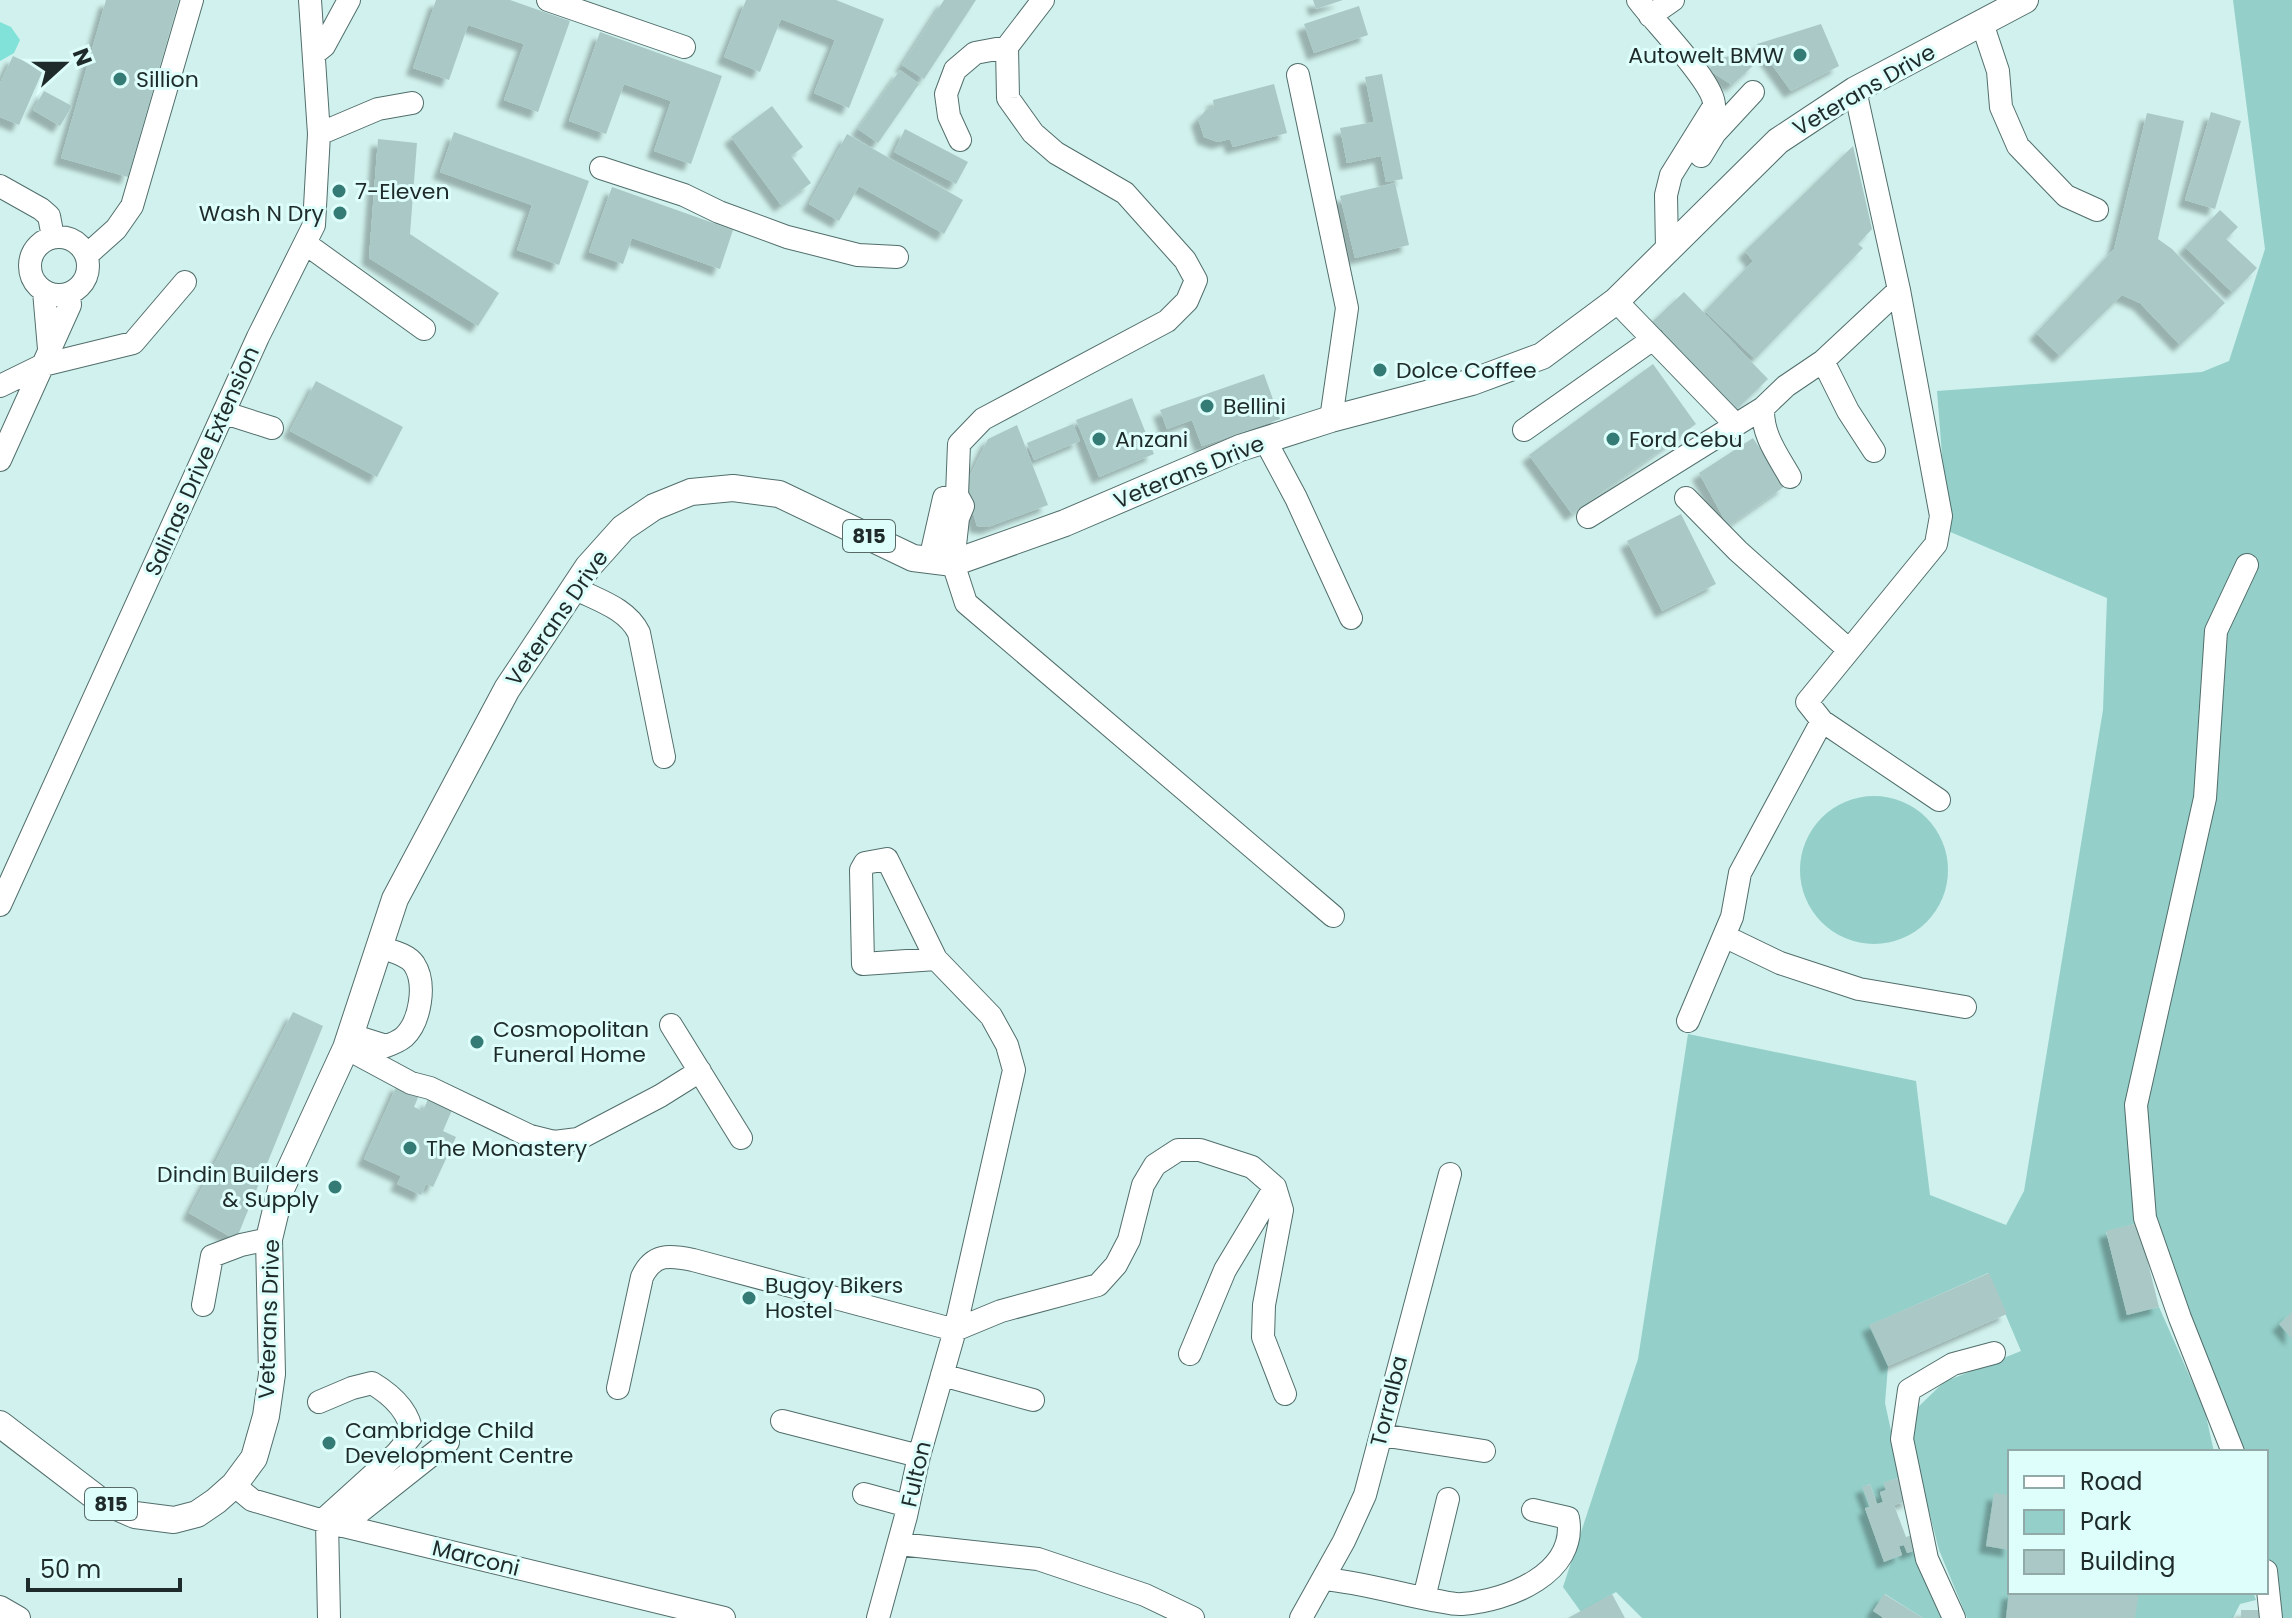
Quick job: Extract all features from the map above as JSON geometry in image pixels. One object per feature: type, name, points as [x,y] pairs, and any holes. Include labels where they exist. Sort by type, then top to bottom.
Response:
[{"type":"main road","name":"Veterans Drive","points":[[0,1424],[98,1499],[135,1515],[174,1520],[197,1514],[234,1485],[254,1458],[266,1416],[272,1374],[269,1239],[281,1189],[348,1041],[395,899],[507,689],[588,567],[623,528],[654,507],[691,492],[733,488],[779,494],[913,558],[942,561],[1065,523],[1240,448],[1331,419],[1472,382],[1542,356],[1616,301],[1778,141],[1855,90],[2025,0]]},
{"type":"street","points":[[87,255],[116,229],[132,206],[192,0]]},
{"type":"street","name":"Salinas Drive Extension","points":[[0,905],[258,337],[314,225],[319,134],[310,0]]},
{"type":"street","points":[[314,54],[324,46],[349,0]]},
{"type":"street","points":[[548,0],[684,47]]},
{"type":"street","points":[[1043,0],[1007,47],[1008,98],[1033,133],[1056,153],[1125,193],[1185,260],[1196,280],[1187,301],[1167,321],[983,419],[959,444],[957,495],[944,498],[942,561],[966,603],[1333,916]]},
{"type":"street","points":[[1667,249],[1666,195],[1671,175],[1715,100],[1705,81],[1644,8],[1673,0]]},
{"type":"street","points":[[1982,23],[1998,71],[2001,107],[2018,146],[2066,196],[2097,210]]},
{"type":"street","points":[[960,140],[949,116],[946,94],[955,70],[975,53],[1007,47]]},
{"type":"street","points":[[1298,75],[1347,308],[1331,419]]},
{"type":"street","points":[[1855,90],[1899,290],[1941,516],[1936,544],[1807,702],[1822,721],[1939,800]]},
{"type":"street","points":[[1687,230],[1677,203],[1686,176],[1715,133],[1753,92]]},
{"type":"street","points":[[319,134],[378,109],[412,103]]},
{"type":"street","points":[[601,168],[684,195],[719,212],[787,237],[858,255],[897,257]]},
{"type":"street","points":[[0,186],[49,216],[53,237]]},
{"type":"street","points":[[53,237],[75,241],[87,255],[88,274],[84,282],[69,294],[60,296],[44,291],[32,278],[30,261],[38,245],[53,237]]},
{"type":"street","points":[[306,244],[424,329]]},
{"type":"street","points":[[0,386],[46,358],[133,343],[185,282]]},
{"type":"street","points":[[1588,517],[1763,408],[1786,386],[1823,361],[1899,290]]},
{"type":"street","points":[[44,291],[46,358]]},
{"type":"street","points":[[0,460],[70,305],[69,294]]},
{"type":"street","points":[[1616,301],[1736,425]]},
{"type":"street","points":[[1524,430],[1653,339]]},
{"type":"street","points":[[1823,361],[1848,411],[1874,451]]},
{"type":"street","points":[[1763,408],[1762,423],[1767,438],[1790,477]]},
{"type":"street","points":[[225,413],[272,428]]},
{"type":"street","points":[[1265,440],[1296,498],[1351,618]]},
{"type":"street","points":[[1686,498],[1738,551],[1849,650]]},
{"type":"street","points":[[2232,1450],[2180,1318],[2145,1218],[2136,1105],[2205,798],[2216,631],[2247,565]]},
{"type":"street","points":[[574,588],[619,610],[634,623],[639,633],[664,757]]},
{"type":"street","points":[[1688,1021],[1732,917],[1740,873],[1822,721]]},
{"type":"street","name":"Fulton","points":[[878,1618],[955,1330],[1014,1070],[1007,1045],[991,1016],[936,959],[887,859],[865,863],[861,870],[863,964],[936,959]]},
{"type":"street","points":[[1724,936],[1780,963],[1859,989],[1965,1007]]},
{"type":"street","points":[[348,1041],[386,1046],[403,1039],[417,1018],[422,993],[415,965],[402,955],[380,947]]},
{"type":"street","points":[[671,1025],[741,1138]]},
{"type":"street","points":[[348,1041],[411,1083],[430,1088],[530,1136],[554,1142],[578,1139],[700,1071]]},
{"type":"street","points":[[618,1388],[642,1277],[652,1262],[669,1255],[955,1330],[1001,1311],[1098,1285],[1116,1265],[1129,1240],[1143,1185],[1155,1165],[1178,1150],[1200,1150],[1252,1167],[1275,1187],[1282,1210],[1264,1305],[1263,1337],[1285,1394]]},
{"type":"street","name":"Torralba","points":[[1301,1618],[1365,1495],[1450,1174]]},
{"type":"street","points":[[1190,1354],[1225,1270],[1275,1187]]},
{"type":"street","points":[[203,1305],[212,1256],[269,1239]]},
{"type":"street","points":[[1954,1618],[1927,1559],[1902,1439],[1909,1390],[1953,1364],[1994,1353]]},
{"type":"street","points":[[942,1375],[1033,1400]]},
{"type":"street","points":[[319,1402],[372,1383],[391,1395],[411,1421],[412,1435],[330,1523],[329,1618]]},
{"type":"street","points":[[782,1421],[919,1456]]},
{"type":"street","points":[[1381,1435],[1484,1451]]},
{"type":"street","points":[[330,1523],[448,1442]]},
{"type":"street","name":"Marconi","points":[[234,1485],[252,1500],[330,1523],[724,1618]]},
{"type":"street","points":[[864,1494],[908,1506]]},
{"type":"street","points":[[1424,1598],[1448,1499]]},
{"type":"street","points":[[1323,1579],[1461,1604],[1500,1597],[1541,1579],[1562,1558],[1571,1530],[1568,1518],[1533,1510]]},
{"type":"street","points":[[899,1544],[1038,1559],[1145,1595],[1158,1612],[1193,1618]]},
{"type":"street","points":[[2268,1590],[2271,1618]]},
{"type":"street","points":[[0,1607],[19,1618]]},
{"type":"green space","points":[[2233,0],[2292,0],[2292,1618],[2271,1618],[2268,1590],[2268,1450],[2232,1450],[2180,1318],[2145,1218],[2136,1105],[2212,793],[2221,633],[2254,564],[2242,558],[2211,627],[2199,793],[2137,1056],[2128,1117],[2138,1223],[2106,1232],[2127,1314],[2159,1307],[2205,1411],[2214,1450],[2008,1450],[2008,1594],[2254,1594],[2256,1600],[2240,1604],[2233,1618],[1967,1618],[1939,1550],[1912,1445],[1913,1412],[1944,1382],[2021,1351],[1988,1273],[1870,1325],[1888,1366],[1885,1403],[1901,1477],[1884,1483],[1886,1490],[1880,1493],[1883,1502],[1877,1504],[1870,1484],[1863,1487],[1870,1507],[1865,1509],[1884,1561],[1902,1555],[1899,1546],[1904,1545],[1908,1553],[1915,1550],[1942,1618],[1923,1618],[1885,1594],[1874,1611],[1883,1618],[1642,1618],[1616,1592],[1581,1612],[1563,1587],[1638,1359],[1688,1034],[1916,1081],[1930,1195],[2006,1225],[2024,1191],[2103,710],[2107,598],[1948,531],[1937,391],[2202,372],[2229,361],[2265,249]]},
{"type":"green space","points":[[1874,796],[1902,802],[1926,818],[1942,842],[1948,870],[1942,898],[1926,922],[1902,938],[1874,944],[1846,938],[1822,922],[1806,898],[1800,870],[1806,842],[1822,818],[1846,802]]},
{"type":"shaded area","points":[[0,22],[11,27],[20,40],[14,53],[0,61]]},
{"type":"building","name":"Sillion","points":[[106,0],[179,0],[128,177],[61,158]]},
{"type":"building","points":[[436,0],[510,0],[570,21],[538,112],[504,100],[524,44],[468,25],[449,80],[413,68]]},
{"type":"building","points":[[746,0],[836,0],[884,19],[849,108],[814,93],[835,40],[781,19],[760,72],[724,57]]},
{"type":"building","points":[[944,0],[976,0],[924,79],[902,65]]},
{"type":"building","points":[[1313,0],[1343,0],[1316,9]]},
{"type":"building","points":[[1359,6],[1368,35],[1314,53],[1304,24]]},
{"type":"building","name":"Autowelt BMW","points":[[1821,24],[1839,66],[1791,91],[1757,44]]},
{"type":"building","points":[[600,32],[722,76],[691,164],[654,151],[671,101],[624,84],[606,134],[569,121]]},
{"type":"building","points":[[1742,53],[1755,64],[1732,85],[1709,70],[1717,59]]},
{"type":"building","points":[[13,56],[43,70],[19,125],[0,117],[0,83]]},
{"type":"building","points":[[900,70],[919,84],[878,143],[858,129]]},
{"type":"building","points":[[1382,74],[1403,179],[1386,182],[1381,156],[1347,163],[1340,128],[1374,122],[1365,77]]},
{"type":"building","points":[[1274,84],[1287,133],[1233,147],[1230,139],[1218,142],[1204,137],[1198,119],[1207,109],[1214,107],[1213,100]]},
{"type":"building","points":[[44,91],[72,106],[60,126],[33,110]]},
{"type":"building","points":[[772,106],[803,147],[791,156],[811,183],[781,205],[731,137]]},
{"type":"building","points":[[2211,112],[2241,121],[2215,209],[2185,200]]},
{"type":"building","points":[[2147,113],[2184,121],[2158,239],[2172,249],[2225,303],[2180,345],[2140,303],[2122,295],[2060,356],[2036,333],[2114,249]]},
{"type":"building","points":[[905,129],[968,162],[956,184],[894,152]]},
{"type":"building","points":[[454,132],[589,181],[559,265],[517,250],[532,205],[440,172]]},
{"type":"building","points":[[847,134],[963,200],[944,234],[859,186],[839,221],[809,204]]},
{"type":"building","points":[[378,139],[417,143],[410,234],[499,293],[478,326],[369,258]]},
{"type":"building","points":[[1853,146],[1872,229],[1858,244],[1863,248],[1755,359],[1705,311],[1753,261],[1745,251]]},
{"type":"building","points":[[1395,183],[1409,245],[1355,258],[1340,196]]},
{"type":"building","points":[[612,187],[733,230],[720,269],[632,238],[623,264],[589,252]]},
{"type":"building","points":[[2220,210],[2238,227],[2226,239],[2257,268],[2233,293],[2185,247]]},
{"type":"building","points":[[1684,292],[1768,379],[1736,410],[1652,322]]},
{"type":"building","name":"Ford Cebu","points":[[1653,364],[1696,424],[1572,514],[1529,455]]},
{"type":"building","points":[[1264,374],[1280,419],[1202,446],[1192,420],[1167,429],[1160,410]]},
{"type":"building","points":[[316,381],[403,427],[377,477],[290,431]]},
{"type":"building","points":[[1132,398],[1154,454],[1099,477],[1076,420]]},
{"type":"building","points":[[1073,424],[1080,441],[1034,460],[1027,443]]},
{"type":"building","points":[[1017,425],[1048,505],[988,527],[977,526],[965,486],[988,439]]},
{"type":"building","points":[[1753,438],[1785,486],[1728,526],[1699,473]]},
{"type":"building","points":[[1681,514],[1716,584],[1662,611],[1627,541]]},
{"type":"building","points":[[293,1012],[323,1026],[236,1240],[189,1213]]},
{"type":"building","name":"The Monastery","points":[[398,1083],[420,1093],[414,1107],[423,1111],[428,1099],[452,1110],[443,1131],[456,1137],[433,1187],[426,1184],[421,1195],[397,1184],[401,1176],[364,1159]]},
{"type":"building","points":[[2138,1223],[2159,1307],[2127,1315],[2106,1231]]},
{"type":"building","points":[[1989,1273],[2007,1314],[1888,1366],[1869,1325]]},
{"type":"building","points":[[2292,1312],[2292,1339],[2279,1324]]},
{"type":"building","points":[[1901,1477],[1910,1500],[1894,1505],[1906,1537],[1915,1534],[1920,1548],[1907,1553],[1904,1545],[1899,1546],[1902,1555],[1884,1562],[1865,1508],[1870,1507],[1862,1487],[1870,1484],[1877,1504],[1883,1502],[1880,1492],[1886,1490],[1883,1483]]},
{"type":"building","points":[[1994,1493],[2008,1495],[2008,1550],[1986,1546]]},
{"type":"building","points":[[1612,1594],[1625,1618],[1568,1618]]},
{"type":"building","points":[[1884,1594],[1923,1618],[1884,1618],[1873,1611]]},
{"type":"building","points":[[2009,1594],[2139,1594],[2135,1618],[2006,1618]]},
{"type":"building","points":[[2241,1610],[2260,1610],[2260,1618],[2241,1618]]},
{"type":"place","name":"Autowelt BMW","points":[[1800,55]]},
{"type":"place","name":"Sillion","points":[[120,79]]},
{"type":"place","name":"7-Eleven","points":[[339,191]]},
{"type":"place","name":"Wash N Dry","points":[[340,213]]},
{"type":"place","name":"Dolce Coffee","points":[[1380,370]]},
{"type":"place","name":"Bellini","points":[[1207,406]]},
{"type":"place","name":"Anzani","points":[[1099,439]]},
{"type":"place","name":"Ford Cebu","points":[[1613,439]]},
{"type":"place","name":"Cosmopolitan Funeral Home","points":[[477,1042]]},
{"type":"place","name":"The Monastery","points":[[410,1148]]},
{"type":"place","name":"Dindin Builders & Supply","points":[[335,1187]]},
{"type":"place","name":"Bugoy Bikers Hostel","points":[[749,1298]]},
{"type":"place","name":"Cambridge Child Development Centre","points":[[329,1443]]}]
